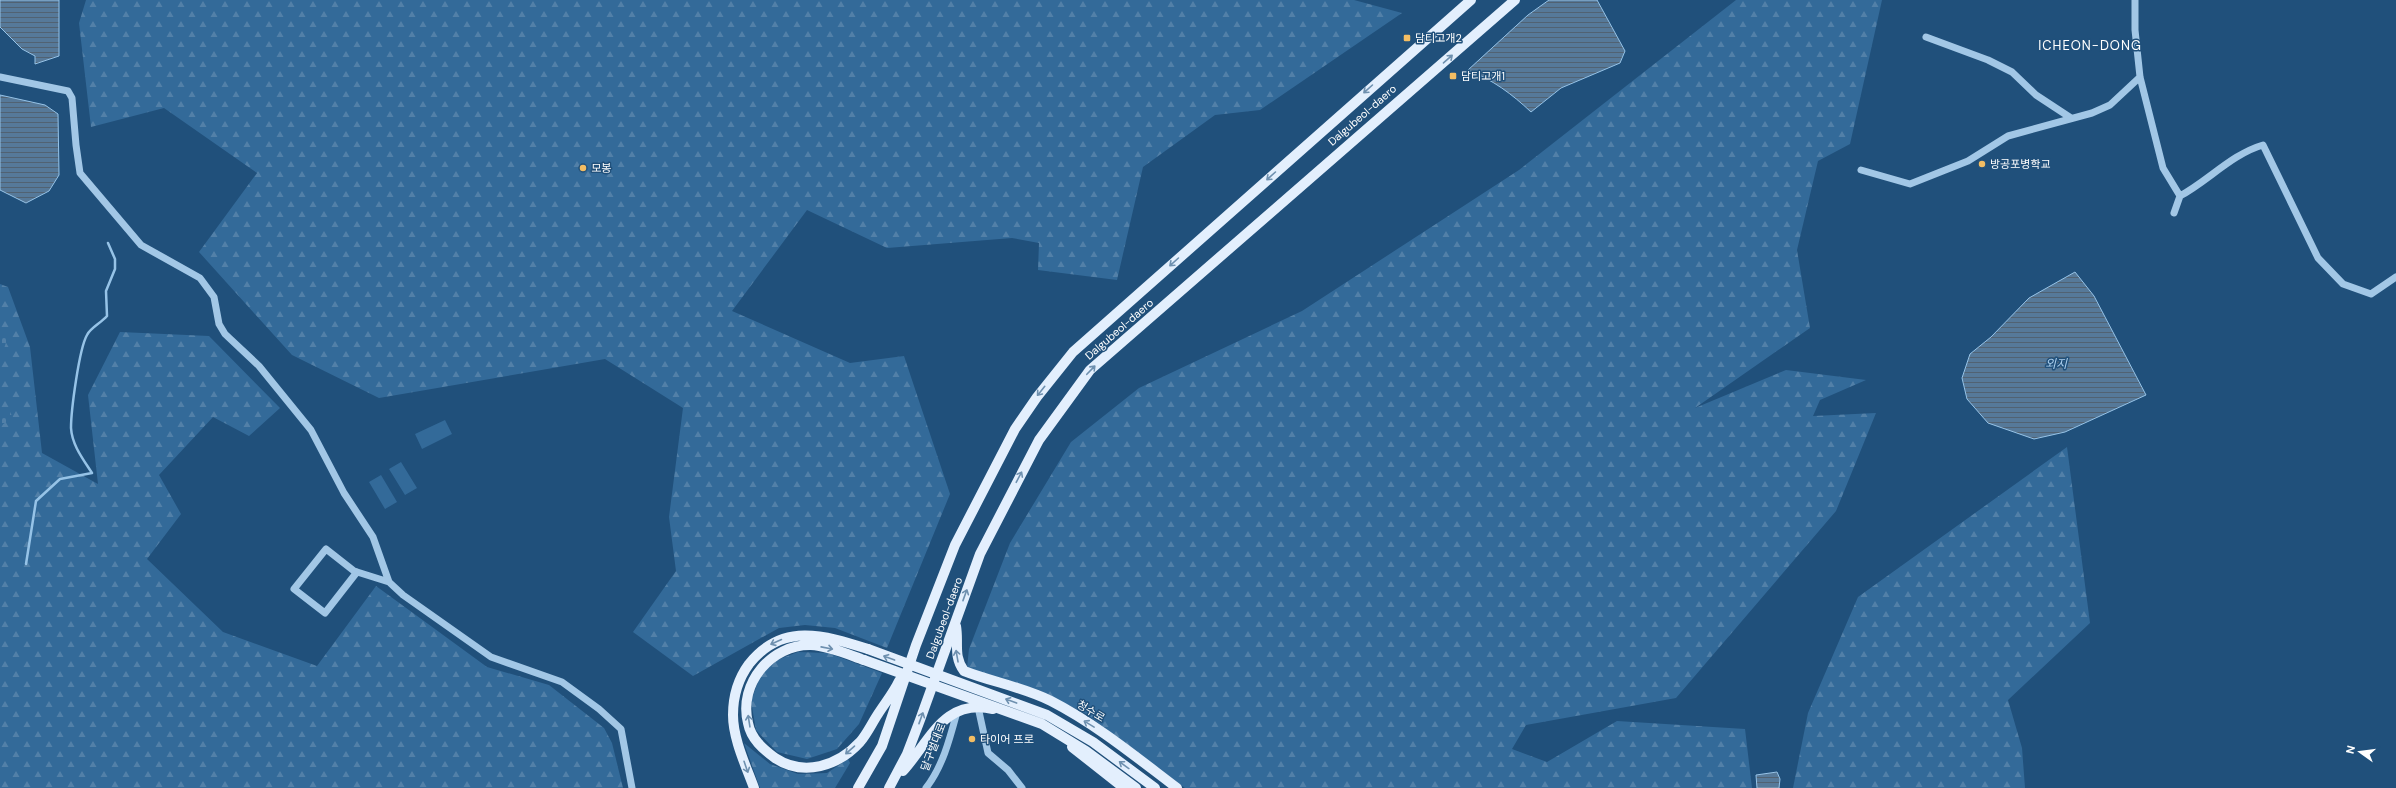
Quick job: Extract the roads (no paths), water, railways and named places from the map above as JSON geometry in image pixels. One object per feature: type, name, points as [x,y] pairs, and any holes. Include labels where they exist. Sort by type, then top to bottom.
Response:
[{"type":"main road","name":"Dalgubeol-daero","points":[[858,788],[882,746],[916,645],[955,545],[994,467],[1037,397],[1073,352],[1397,63],[1471,0]]},
{"type":"main road","name":"Dalgubeol-daero","points":[[889,787],[907,754],[918,727],[980,554],[1022,471],[1059,409],[1090,370],[1515,0]]},
{"type":"main road","name":"청수로","points":[[955,622],[958,664],[964,671],[1030,692],[1051,701],[1099,730],[1177,788]]},
{"type":"main road","points":[[754,788],[736,735],[733,716],[734,697],[742,674],[759,652],[776,640],[802,635],[832,638],[868,649],[1047,715],[1093,742],[1155,788]]},
{"type":"main road","points":[[916,645],[896,687],[860,742],[839,760],[826,766],[812,768],[796,766],[780,761],[760,747],[748,723],[747,695],[757,673],[771,657],[796,646],[812,645],[834,650],[864,660],[1042,724],[1086,751],[1136,788]]},
{"type":"main road","points":[[889,787],[933,731],[957,712],[978,707],[1001,711],[1034,723],[1072,746],[1124,788]]},
{"type":"street","points":[[2135,0],[2135,30],[2140,77],[2163,168],[2180,196]]},
{"type":"street","points":[[1926,37],[1988,60],[2012,72],[2036,95],[2071,118]]},
{"type":"street","points":[[0,77],[68,91],[72,98],[80,173],[141,245],[200,278],[214,297],[219,324],[225,334],[259,366],[311,430],[344,493],[374,537],[389,582]]},
{"type":"street","points":[[1861,170],[1910,184],[1968,161],[2008,136],[2092,113],[2110,105],[2140,77]]},
{"type":"street","points":[[2174,212],[2180,196],[2198,186],[2248,149],[2263,145],[2318,258],[2343,284],[2371,294],[2396,277]]},
{"type":"street","points":[[357,572],[325,613],[294,589],[326,549],[357,572],[389,582],[403,595],[491,657],[562,682],[621,729],[632,788]]},
{"type":"street","points":[[978,707],[988,753],[1008,770],[1022,788]]},
{"type":"street","name":"달구벌대로","points":[[926,788],[935,776],[940,764],[957,712]]},
{"type":"water","points":[[0,0],[59,0],[59,56],[35,64],[35,56],[22,49],[0,27]]},
{"type":"water","points":[[1549,0],[1597,0],[1625,51],[1620,63],[1561,88],[1531,112],[1502,88],[1486,78],[1468,70],[1528,15]]},
{"type":"water","points":[[0,95],[45,105],[58,114],[59,175],[49,191],[26,203],[0,190]]},
{"type":"water","name":"외지","points":[[2075,272],[2094,296],[2146,395],[2065,432],[2034,439],[1988,423],[1967,399],[1962,378],[1970,354],[1991,337],[2029,298]]},
{"type":"water","points":[[1777,772],[1780,779],[1779,788],[1757,788],[1756,775]]},
{"type":"waterway","points":[[26,564],[36,501],[60,479],[92,473],[78,452],[73,440],[71,420],[76,380],[84,342],[91,330],[107,316],[106,291],[115,269],[115,259],[108,243]]},
{"type":"place","name":"담티고개2","points":[[1407,38]]},
{"type":"place","name":"담티고개1","points":[[1453,76]]},
{"type":"place","name":"방공포병학교","points":[[1982,164]]},
{"type":"place","name":"모봉","points":[[583,168]]},
{"type":"place","name":"타이어 프로","points":[[972,739]]},
{"type":"district","name":"ICHEON-DONG","points":[[2090,45]]}]
